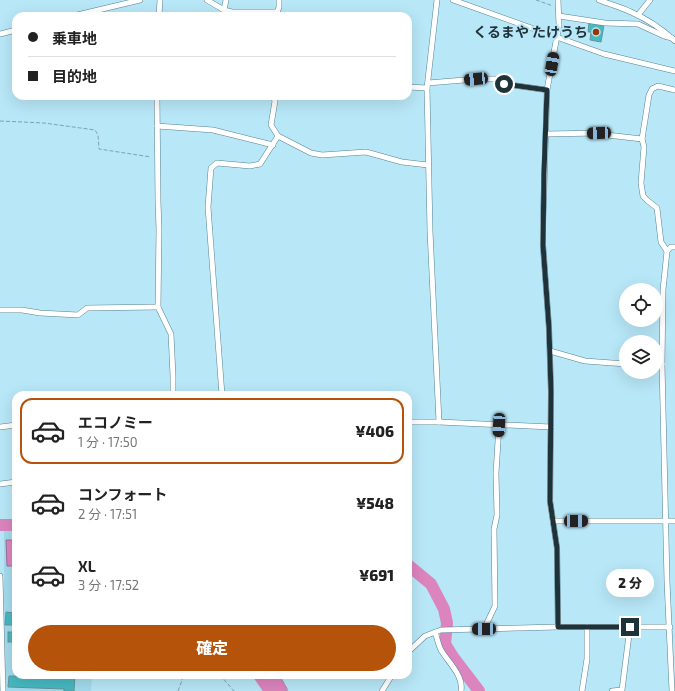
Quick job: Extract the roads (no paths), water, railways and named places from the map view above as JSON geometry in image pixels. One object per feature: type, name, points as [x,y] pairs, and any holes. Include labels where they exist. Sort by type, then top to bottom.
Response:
[{"type":"street","points":[[90,12],[140,0]]},
{"type":"street","points":[[159,12],[160,0]]},
{"type":"street","points":[[207,0],[224,10],[232,12]]},
{"type":"street","points":[[224,10],[226,0]]},
{"type":"street","points":[[278,12],[280,7],[280,0]]},
{"type":"street","points":[[437,0],[427,85],[428,165],[439,422]]},
{"type":"street","points":[[453,0],[604,54],[675,71]]},
{"type":"street","points":[[558,0],[560,16],[547,90],[543,245],[550,351],[550,501],[557,548],[558,627]]},
{"type":"street","points":[[599,0],[640,16],[674,40]]},
{"type":"street","points":[[640,16],[650,0]]},
{"type":"street","points":[[560,16],[605,23],[638,24],[674,40]]},
{"type":"street","points":[[0,34],[12,31]]},
{"type":"street","points":[[412,87],[476,79],[497,79],[504,84],[547,90]]},
{"type":"street","points":[[662,335],[663,290],[667,251],[661,242],[658,208],[643,196],[641,183],[644,147],[642,139],[649,95],[652,89],[658,86],[675,90]]},
{"type":"street","points":[[157,100],[157,158],[160,229],[158,307],[171,334],[173,391]]},
{"type":"street","points":[[275,100],[271,125],[278,136],[310,153],[322,155],[366,152],[402,162],[428,165]]},
{"type":"street","points":[[157,126],[213,130],[273,145]]},
{"type":"street","points":[[546,134],[599,133],[642,139]]},
{"type":"street","points":[[222,391],[208,207],[212,168],[217,163],[250,166],[260,164],[278,136]]},
{"type":"street","points":[[667,251],[671,247],[675,247]]},
{"type":"street","points":[[0,310],[22,310],[40,313],[78,315],[87,308],[158,307]]},
{"type":"street","points":[[550,351],[585,361],[619,363]]},
{"type":"street","points":[[662,379],[667,581],[672,691]]},
{"type":"street","points":[[412,422],[551,427]]},
{"type":"street","points":[[484,629],[495,606],[494,529],[497,516],[496,473],[499,425]]},
{"type":"street","points":[[0,427],[12,426]]},
{"type":"street","points":[[0,484],[12,482]]},
{"type":"street","points":[[552,521],[675,521]]},
{"type":"street","points":[[0,576],[3,691]]},
{"type":"street","points":[[582,691],[587,659],[587,627]]},
{"type":"street","points":[[612,691],[622,690],[630,627]]},
{"type":"street","points":[[412,648],[426,636],[441,630],[452,629],[670,627]]},
{"type":"street","points":[[435,632],[440,648],[459,678],[462,686],[461,691]]},
{"type":"street","points":[[382,691],[390,679]]},
{"type":"waterway","points":[[0,525],[12,525]]},
{"type":"waterway","points":[[412,568],[431,584],[444,609],[447,623],[445,644],[479,691]]},
{"type":"waterway","points":[[262,679],[270,691]]},
{"type":"waterway","points":[[275,679],[282,691]]},
{"type":"place","name":"くるまや たけうち","points":[[596,32]]}]
